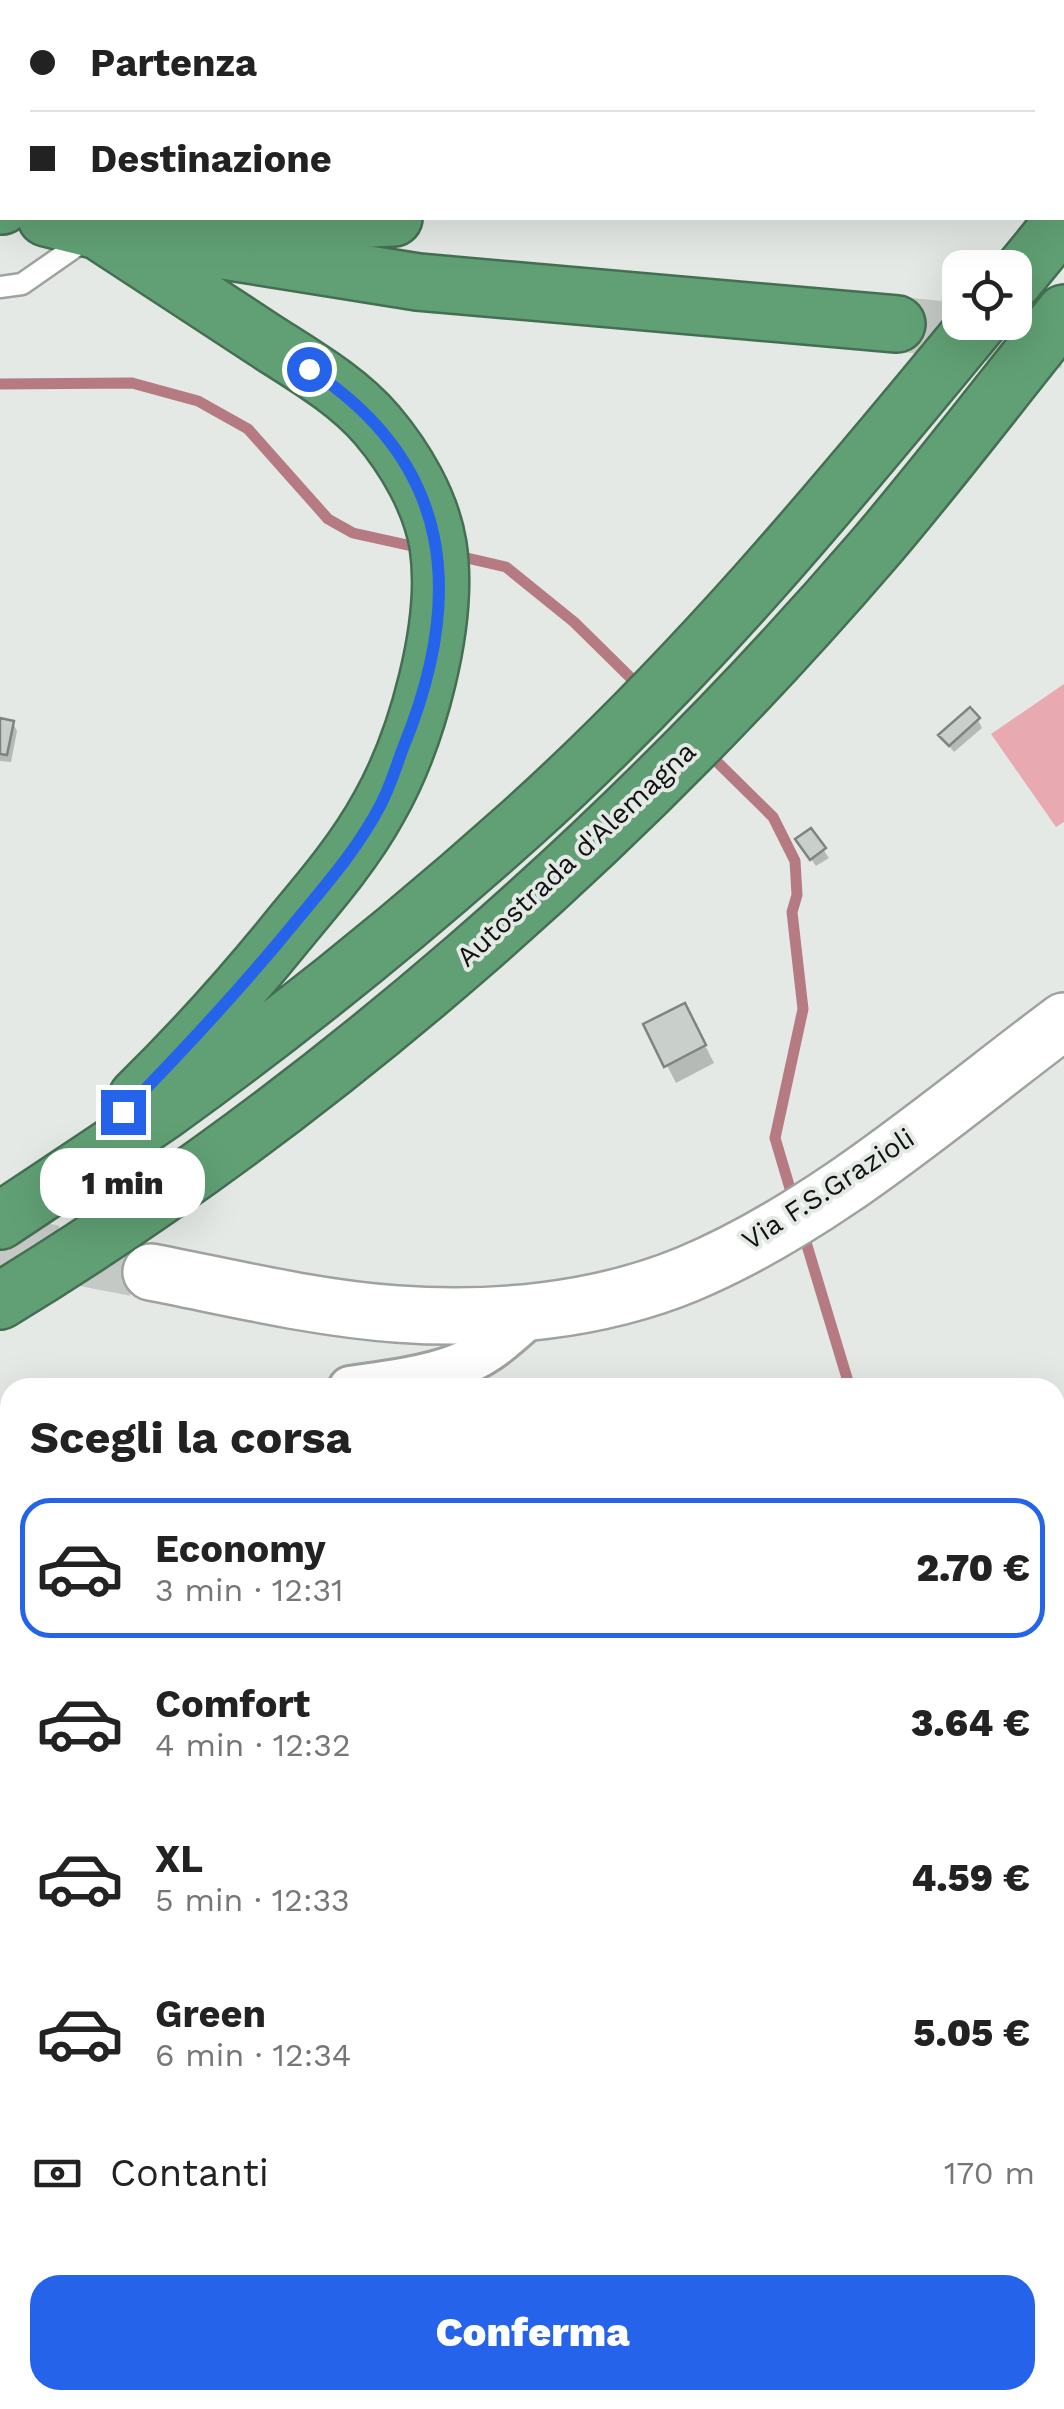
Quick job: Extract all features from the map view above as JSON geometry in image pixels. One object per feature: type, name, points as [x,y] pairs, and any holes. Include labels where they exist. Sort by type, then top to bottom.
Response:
[{"type":"highway","points":[[53,220],[98,232],[418,282],[897,324]]},
{"type":"highway","points":[[98,232],[352,220]]},
{"type":"highway","points":[[1032,259],[1064,220]]},
{"type":"highway","points":[[0,1220],[81,1154],[144,1091],[276,946],[343,864],[380,805],[415,720],[431,666],[440,601],[438,544],[423,498],[404,460],[376,423],[339,389],[98,232]]},
{"type":"highway","name":"Autostrada d'Alemagna","points":[[0,1300],[199,1168],[386,1026],[574,864],[706,732],[874,548],[1064,313]]},
{"type":"highway","points":[[0,1220],[164,1111],[301,1006],[523,823],[663,685],[825,509],[965,340]]},
{"type":"main road","name":"Via F.S.Grazioli","points":[[151,1272],[319,1306],[464,1316],[536,1310],[638,1291],[688,1274],[754,1241],[866,1169],[1064,1021]]},
{"type":"street","points":[[409,1378],[464,1364],[505,1338],[536,1310]]},
{"type":"lane","points":[[0,288],[22,284],[98,232]]},
{"type":"shaded area","points":[[1064,684],[1064,822],[1056,827],[991,734]]},
{"type":"building","points":[[970,707],[980,718],[949,746],[938,735]]},
{"type":"building","points":[[0,718],[14,721],[7,755],[0,754]]},
{"type":"building","points":[[811,828],[826,848],[810,860],[795,839]]},
{"type":"building","points":[[685,1003],[706,1045],[664,1067],[643,1024]]},
{"type":"waterway","points":[[0,384],[132,383],[198,401],[248,429],[328,519],[353,533],[421,548]]},
{"type":"waterway","points":[[454,555],[506,567],[574,622],[642,689]]},
{"type":"waterway","points":[[706,751],[773,817],[795,861],[797,895],[792,912],[803,1009],[775,1138],[794,1202]]},
{"type":"waterway","points":[[802,1229],[847,1378]]},
{"type":"tunnel","points":[[897,324],[1064,341]]},
{"type":"tunnel","points":[[0,1242],[151,1272]]},
{"type":"route","points":[[123,1112],[276,946],[343,864],[380,805],[415,720],[431,666],[440,601],[438,544],[423,498],[404,460],[376,423],[339,389],[309,369]]}]
